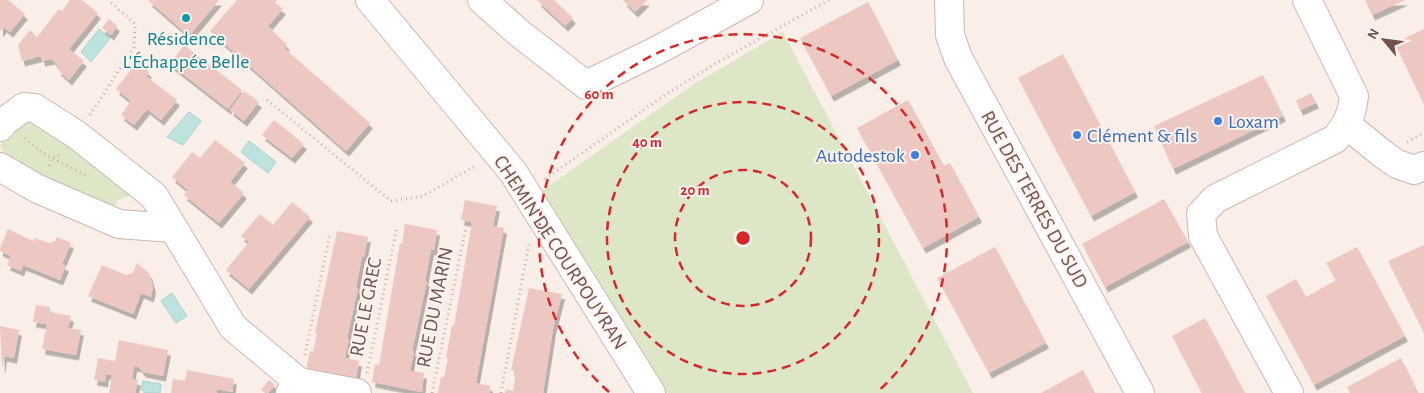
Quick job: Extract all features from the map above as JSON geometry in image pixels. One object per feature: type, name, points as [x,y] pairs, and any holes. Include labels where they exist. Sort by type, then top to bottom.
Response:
[{"type":"street","name":"CHEMIN DE COURPOUYRAN","points":[[370,0],[496,151],[526,193],[651,393]]},
{"type":"street","points":[[482,0],[519,33],[586,85],[658,50],[749,0]]},
{"type":"street","name":"RUE DES TERRES DU SUD","points":[[949,0],[950,35],[958,58],[1140,393]]},
{"type":"street","points":[[1289,393],[1203,236],[1201,214],[1215,199],[1335,139],[1347,125],[1352,113],[1354,96],[1307,0]]},
{"type":"street","points":[[2,124],[24,107],[35,108],[77,135],[154,196],[233,327],[295,387],[362,385]]},
{"type":"street","points":[[1347,125],[1397,164],[1414,170],[1424,166]]},
{"type":"street","points":[[0,167],[38,189],[120,224],[172,228]]},
{"type":"path","points":[[38,189],[52,158],[62,154],[77,135],[134,47],[135,24],[108,0]]},
{"type":"path","points":[[526,193],[665,95],[718,62],[829,0]]},
{"type":"path","points":[[268,100],[392,201],[423,196],[475,167],[496,151]]},
{"type":"path","points":[[2,124],[41,152],[86,176]]},
{"type":"path","name":"RUE DU MARIN","points":[[432,393],[466,227]]},
{"type":"path","name":"RUE LE GREC","points":[[362,385],[397,228]]},
{"type":"path","points":[[295,387],[330,233]]},
{"type":"path","points":[[500,393],[530,238]]},
{"type":"green space","points":[[783,32],[973,393],[652,393],[540,192],[694,84]]},
{"type":"green space","points":[[27,117],[135,194],[118,200],[113,212],[10,163],[0,146],[8,129]]},
{"type":"water","points":[[99,29],[110,38],[91,62],[81,52]]},
{"type":"water","points":[[189,112],[201,121],[183,145],[167,137]]},
{"type":"water","points":[[249,141],[276,162],[268,173],[241,152]]},
{"type":"water","points":[[172,293],[187,316],[176,323],[161,301]]},
{"type":"water","points":[[143,381],[161,384],[160,393],[144,393],[141,390]]},
{"type":"building","points":[[0,0],[8,0],[25,14],[10,32],[4,27],[0,32]]},
{"type":"building","points":[[70,0],[82,0],[98,13],[69,49],[84,61],[69,80],[58,70],[60,68],[52,59],[42,61],[41,56],[22,61],[18,45],[30,30],[37,37],[59,9],[62,11]]},
{"type":"building","name":"Résidence L'Échappée Belle","points":[[148,0],[219,0],[189,36]]},
{"type":"building","points":[[237,0],[277,0],[275,3],[283,9],[268,26],[287,45],[284,48],[370,123],[346,151],[210,31]]},
{"type":"building","points":[[537,0],[554,0],[573,18],[565,26]]},
{"type":"building","points":[[623,0],[647,0],[635,12]]},
{"type":"building","points":[[1365,0],[1405,0],[1372,15]]},
{"type":"building","points":[[868,2],[898,60],[831,96],[800,38]]},
{"type":"building","points":[[109,19],[117,26],[111,35],[102,28]]},
{"type":"building","points":[[1424,29],[1424,105],[1395,43]]},
{"type":"building","points":[[184,45],[242,90],[228,109],[170,64]]},
{"type":"building","name":"Clément & fils","points":[[1063,54],[1135,192],[1091,216],[1018,78]]},
{"type":"building","points":[[137,62],[149,72],[146,76],[177,100],[161,120],[147,109],[134,125],[121,115],[131,101],[116,89]]},
{"type":"building","name":"Loxam","points":[[1263,75],[1283,116],[1173,169],[1154,126]]},
{"type":"building","points":[[244,91],[259,102],[244,121],[230,110]]},
{"type":"building","points":[[1311,93],[1316,103],[1300,110],[1296,101]]},
{"type":"building","points":[[908,100],[944,166],[950,163],[979,217],[923,248],[857,128]]},
{"type":"building","points":[[274,120],[304,144],[292,158],[262,135]]},
{"type":"building","points":[[215,140],[245,163],[230,182],[244,193],[219,223],[184,195],[188,190],[172,177],[192,152],[200,158]]},
{"type":"building","points":[[1164,199],[1188,242],[1105,287],[1082,244]]},
{"type":"building","points":[[465,200],[497,206],[493,226],[504,228],[476,383],[490,386],[489,393],[438,393],[441,377],[444,377],[448,358],[446,358],[452,325],[454,326],[472,222],[461,220]]},
{"type":"building","points":[[292,202],[310,217],[249,289],[226,270],[249,242],[241,236],[260,214],[273,225]]},
{"type":"building","points":[[405,224],[437,230],[434,250],[431,250],[425,281],[427,281],[412,351],[414,351],[410,371],[424,373],[422,392],[372,382],[375,364],[379,365]]},
{"type":"building","points":[[8,229],[33,241],[35,238],[49,243],[55,241],[57,237],[71,243],[62,264],[66,266],[60,280],[23,265],[21,271],[7,265],[11,256],[0,251],[0,248]]},
{"type":"building","points":[[337,231],[368,237],[364,257],[362,256],[345,358],[359,361],[356,379],[306,370],[310,351],[313,352],[317,333],[315,333]]},
{"type":"building","points":[[1424,245],[1424,333],[1388,261]]},
{"type":"building","points":[[995,247],[1046,343],[989,373],[937,278]]},
{"type":"building","points":[[1357,247],[1405,336],[1314,385],[1266,296],[1296,279],[1306,297],[1336,280],[1326,263]]},
{"type":"building","points":[[137,263],[149,273],[153,287],[151,297],[141,293],[133,314],[88,296],[102,265],[126,275],[133,273]]},
{"type":"building","points":[[529,288],[562,294],[553,329],[543,393],[505,393],[506,389],[513,391],[516,371],[511,370]]},
{"type":"building","points":[[36,305],[50,307],[50,312],[71,316],[68,328],[81,330],[76,355],[42,349],[47,324],[33,322]]},
{"type":"building","points":[[1205,318],[1245,393],[1202,393],[1172,336]]},
{"type":"building","points":[[0,326],[19,330],[14,358],[4,356],[2,369]]},
{"type":"building","points":[[119,340],[168,350],[163,376],[143,372],[139,367],[134,366],[132,379],[138,380],[135,393],[109,393],[112,375],[106,374],[105,382],[94,380],[98,358],[115,361]]},
{"type":"building","points":[[1401,358],[1418,393],[1350,393],[1347,387]]},
{"type":"building","points":[[187,370],[234,379],[232,392],[217,389],[217,393],[171,393],[173,379],[185,381]]},
{"type":"building","points":[[1083,370],[1095,393],[1041,393]]},
{"type":"building","points":[[269,380],[275,385],[268,393],[265,393],[261,390]]},
{"type":"place","name":"Résidence L'Échappée Belle","points":[[186,18]]},
{"type":"place","name":"Loxam","points":[[1218,121]]},
{"type":"place","name":"Clément & fils","points":[[1077,135]]},
{"type":"place","name":"Autodestok","points":[[915,155]]}]
